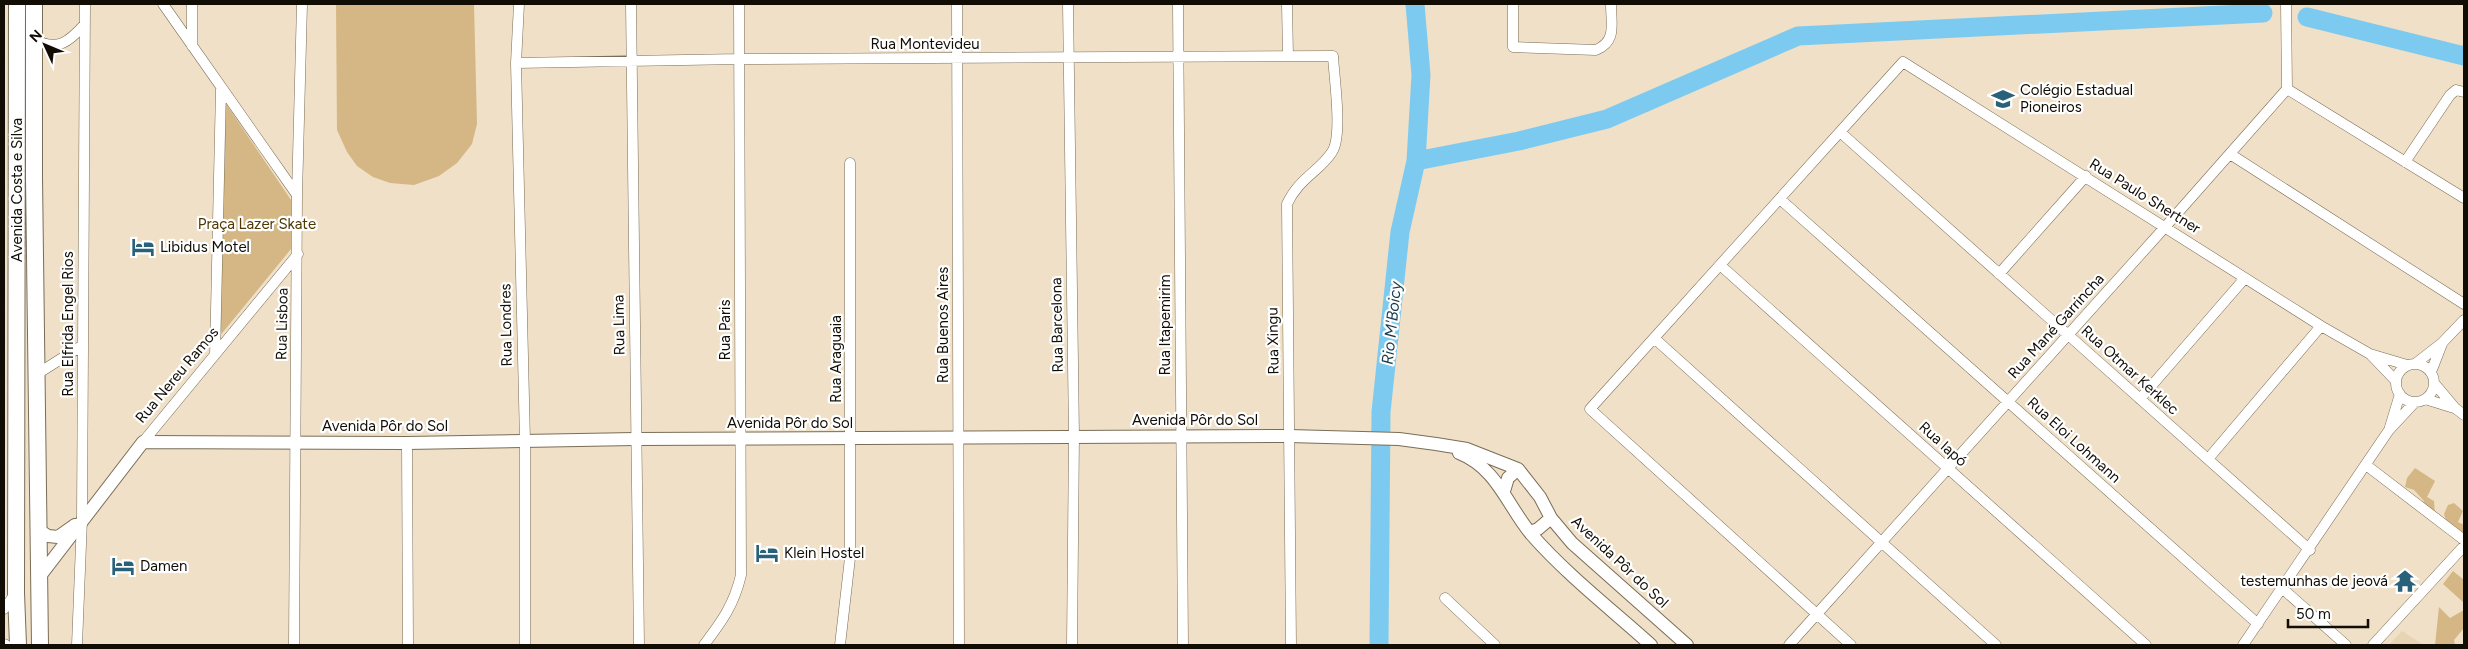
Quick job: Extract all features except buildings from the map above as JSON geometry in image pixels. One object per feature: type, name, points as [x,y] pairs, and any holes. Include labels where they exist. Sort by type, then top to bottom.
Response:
[{"type":"main road","name":"Avenida Costa e Silva","points":[[17,4],[10,190],[18,645]]},
{"type":"main road","name":"Avenida Costa e Silva","points":[[34,4],[40,645]]},
{"type":"street","name":"Rua Elfrida Engel Rios","points":[[77,645],[82,519],[85,4]]},
{"type":"street","points":[[163,4],[221,89],[297,194]]},
{"type":"street","points":[[192,4],[192,46]]},
{"type":"street","name":"Rua Lisboa","points":[[294,645],[297,194],[302,4]]},
{"type":"street","name":"Rua Londres","points":[[519,4],[516,63],[525,441],[525,645]]},
{"type":"street","name":"Rua Lima","points":[[632,4],[635,439],[639,645]]},
{"type":"street","name":"Rua Paris","points":[[704,645],[723,620],[736,598],[741,575],[739,4]]},
{"type":"street","name":"Rua Buenos Aires","points":[[957,4],[959,645]]},
{"type":"street","name":"Rua Barcelona","points":[[1068,4],[1074,436],[1072,645]]},
{"type":"street","name":"Rua Itapemirim","points":[[1178,4],[1182,645]]},
{"type":"street","points":[[1288,4],[1288,56]]},
{"type":"street","points":[[1513,4],[1512,47],[1596,50],[1606,45],[1611,37],[1611,4]]},
{"type":"street","points":[[2286,4],[2287,88],[2464,198]]},
{"type":"street","points":[[34,38],[45,45],[58,45],[74,37],[85,24]]},
{"type":"street","name":"Rua Montevideu","points":[[516,63],[740,59],[1333,56]]},
{"type":"street","name":"Rua Xingu","points":[[1291,645],[1287,204],[1294,188],[1332,152],[1338,138],[1333,56]]},
{"type":"street","name":"Rua Paulo Shertner","points":[[1840,132],[1903,62],[2166,226],[2321,326],[2370,354],[2411,364]]},
{"type":"street","name":"Rua Mané Garrincha","points":[[1789,645],[2166,226],[2287,88]]},
{"type":"street","points":[[215,355],[221,89]]},
{"type":"street","points":[[2405,162],[2450,95],[2456,90],[2464,92]]},
{"type":"street","points":[[1840,132],[1590,409],[1851,645]]},
{"type":"street","name":"Rua Otmar Kerklec","points":[[1840,132],[2310,550]]},
{"type":"street","points":[[2230,154],[2464,304]]},
{"type":"street","name":"Rua Araguaia","points":[[840,645],[850,558],[850,163]]},
{"type":"street","points":[[2000,274],[2086,176]]},
{"type":"street","name":"Rua Eloi Lohmann","points":[[1780,199],[2258,624]]},
{"type":"street","name":"Rua Nereu Ramos","points":[[82,519],[298,254]]},
{"type":"street","name":"Rua Iapó","points":[[1720,265],[2146,645]]},
{"type":"street","points":[[2140,399],[2245,278]]},
{"type":"street","points":[[2389,430],[2400,394],[2396,381],[2400,372],[2442,343],[2464,320]]},
{"type":"street","points":[[2208,459],[2321,326]]},
{"type":"street","points":[[1654,338],[1996,645]]},
{"type":"street","points":[[2243,645],[2284,589],[2389,430],[2433,389],[2434,383],[2431,372],[2442,343]]},
{"type":"street","points":[[37,374],[83,345]]},
{"type":"street","name":"Rua Paulo Shertner","points":[[2370,354],[2396,381]]},
{"type":"street","points":[[2411,364],[2426,368],[2431,372]]},
{"type":"street","points":[[2434,383],[2455,408],[2464,414]]},
{"type":"street","points":[[2400,394],[2409,401],[2420,400],[2455,408]]},
{"type":"street","name":"Avenida Pôr do Sol","points":[[143,442],[407,443],[635,439],[1289,436],[1399,440],[1436,444],[1467,449],[1518,469],[1540,497],[1551,518],[1572,543],[1687,645]]},
{"type":"street","points":[[407,443],[408,645]]},
{"type":"street","name":"Avenida Pôr do Sol","points":[[1436,444],[1470,458],[1484,468],[1504,492],[1530,532],[1568,570],[1651,645]]},
{"type":"street","points":[[2366,465],[2464,540]]},
{"type":"street","points":[[1504,492],[1508,478],[1518,469]]},
{"type":"street","points":[[1530,532],[1538,529],[1551,518]]},
{"type":"street","points":[[39,530],[48,536],[58,537],[82,519]]},
{"type":"street","points":[[40,576],[55,560],[82,519]]},
{"type":"street","points":[[2373,645],[2464,546]]},
{"type":"street","points":[[2284,589],[2346,645]]},
{"type":"street","points":[[4,609],[16,593]]},
{"type":"street","points":[[1445,598],[1495,645]]},
{"type":"shaded area","points":[[2402,631],[2422,644],[2389,645]]},
{"type":"green space","points":[[336,4],[474,4],[477,124],[472,144],[457,163],[439,176],[414,185],[390,183],[373,177],[357,166],[347,152],[337,130]]},
{"type":"green space","name":"Praça Lazer Skate","points":[[226,104],[291,200],[291,249],[219,337]]},
{"type":"green space","points":[[2415,468],[2435,481],[2427,497],[2434,501],[2435,514],[2420,506],[2424,501],[2414,490],[2405,487],[2407,478]]},
{"type":"green space","points":[[2454,503],[2463,511],[2458,522],[2464,525],[2464,537],[2446,520],[2444,514],[2448,505]]},
{"type":"green space","points":[[2453,571],[2464,580],[2464,603],[2443,584]]},
{"type":"green space","points":[[2439,607],[2450,618],[2464,610],[2464,628],[2454,640],[2455,645],[2435,645]]},
{"type":"waterway","name":"Rio M'Boicy","points":[[1379,645],[1381,412],[1400,232],[1416,161],[1421,75],[1415,4]]},
{"type":"waterway","points":[[1416,161],[1519,141],[1607,119],[1798,36],[2263,13]]},
{"type":"waterway","points":[[2307,17],[2464,56]]},
{"type":"place","name":"Colégio Estadual Pioneiros","points":[[2003,99]]},
{"type":"place","name":"Libidus Motel","points":[[143,247]]},
{"type":"place","name":"Klein Hostel","points":[[767,553]]},
{"type":"place","name":"Damen","points":[[123,566]]},
{"type":"place","name":"testemunhas de jeová","points":[[2405,581]]}]
